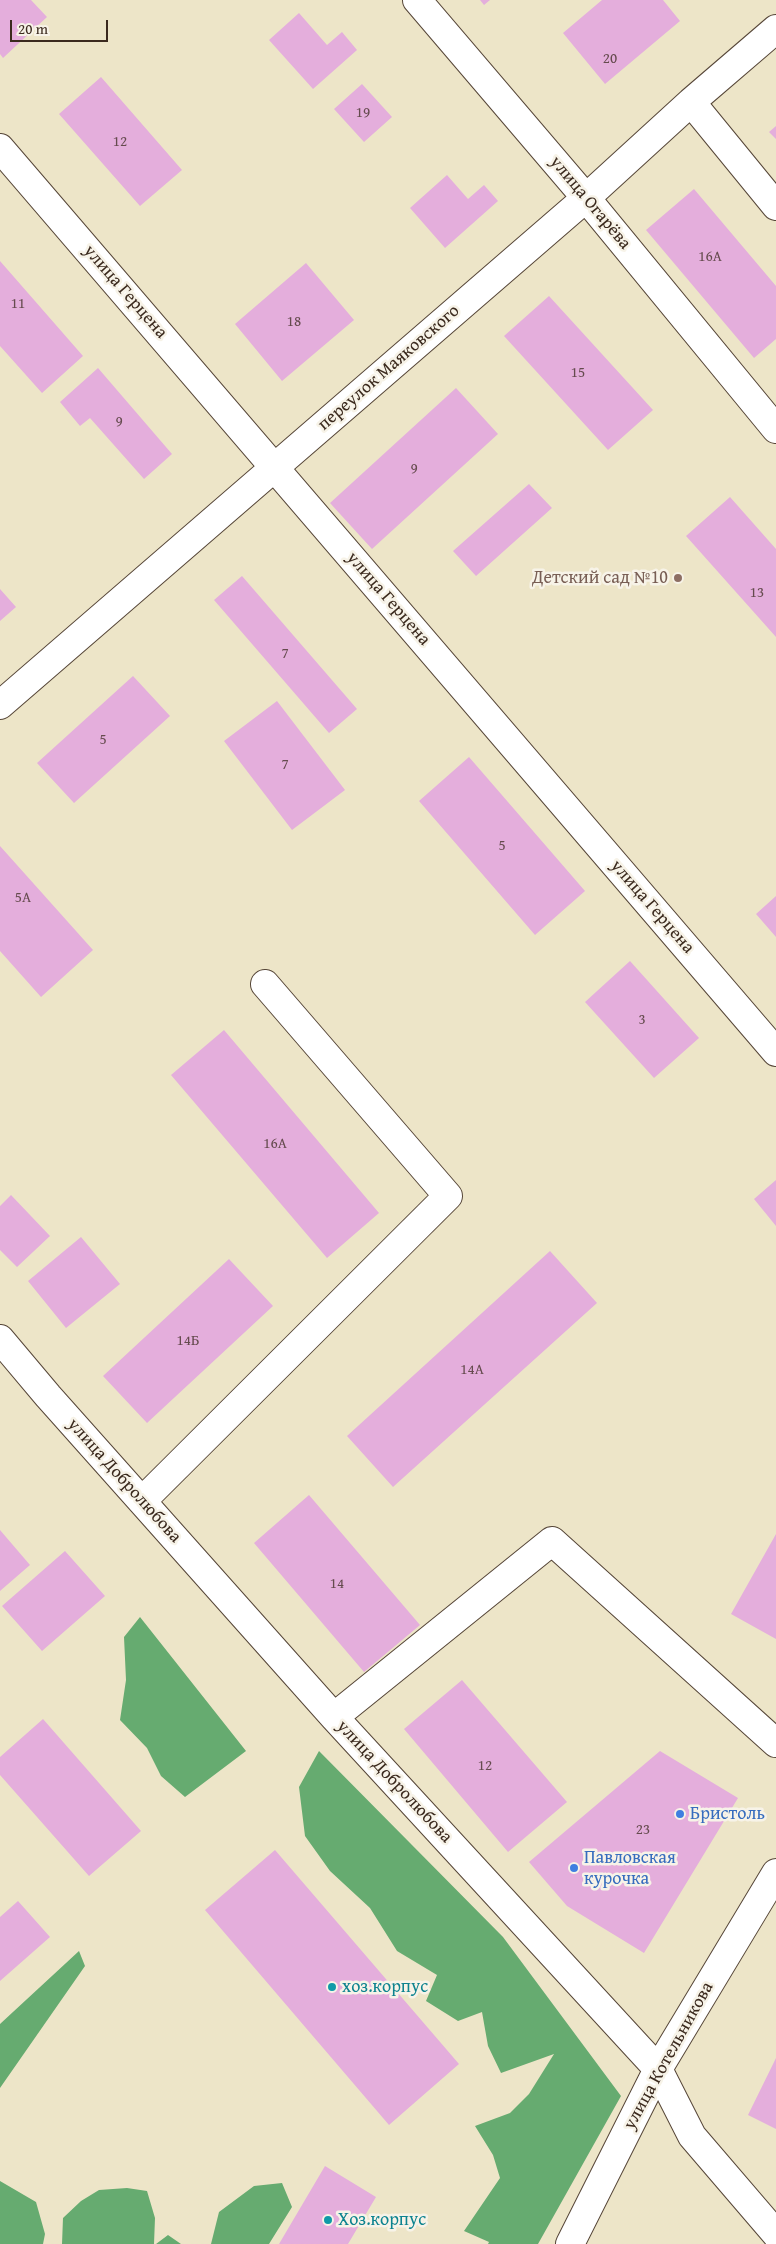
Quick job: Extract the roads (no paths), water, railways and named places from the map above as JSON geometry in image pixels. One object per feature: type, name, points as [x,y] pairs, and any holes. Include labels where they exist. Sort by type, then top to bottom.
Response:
[{"type":"street","name":"улица Огарёва","points":[[417,0],[586,198],[768,419]]},
{"type":"street","name":"переулок Маяковского","points":[[0,705],[586,198],[691,102],[776,29]]},
{"type":"street","points":[[691,102],[776,206]]},
{"type":"street","name":"улица Герцена","points":[[0,148],[776,1052]]},
{"type":"street","points":[[142,1501],[448,1196],[265,984]]},
{"type":"street","name":"улица Добролюбова","points":[[0,1339],[334,1717],[658,2068],[692,2136],[776,2234]]},
{"type":"street","points":[[334,1717],[552,1541],[776,1743]]},
{"type":"street","name":"улица Котельникова","points":[[570,2244],[658,2068],[776,1873]]},
{"type":"place","name":"Детский сад №10","points":[[678,578]]},
{"type":"place","name":"Бристоль","points":[[680,1814]]},
{"type":"place","name":"Павловская курочка","points":[[574,1868]]},
{"type":"place","name":"хоз.корпус","points":[[332,1987]]},
{"type":"place","name":"Хоз.корпус","points":[[328,2220]]}]
